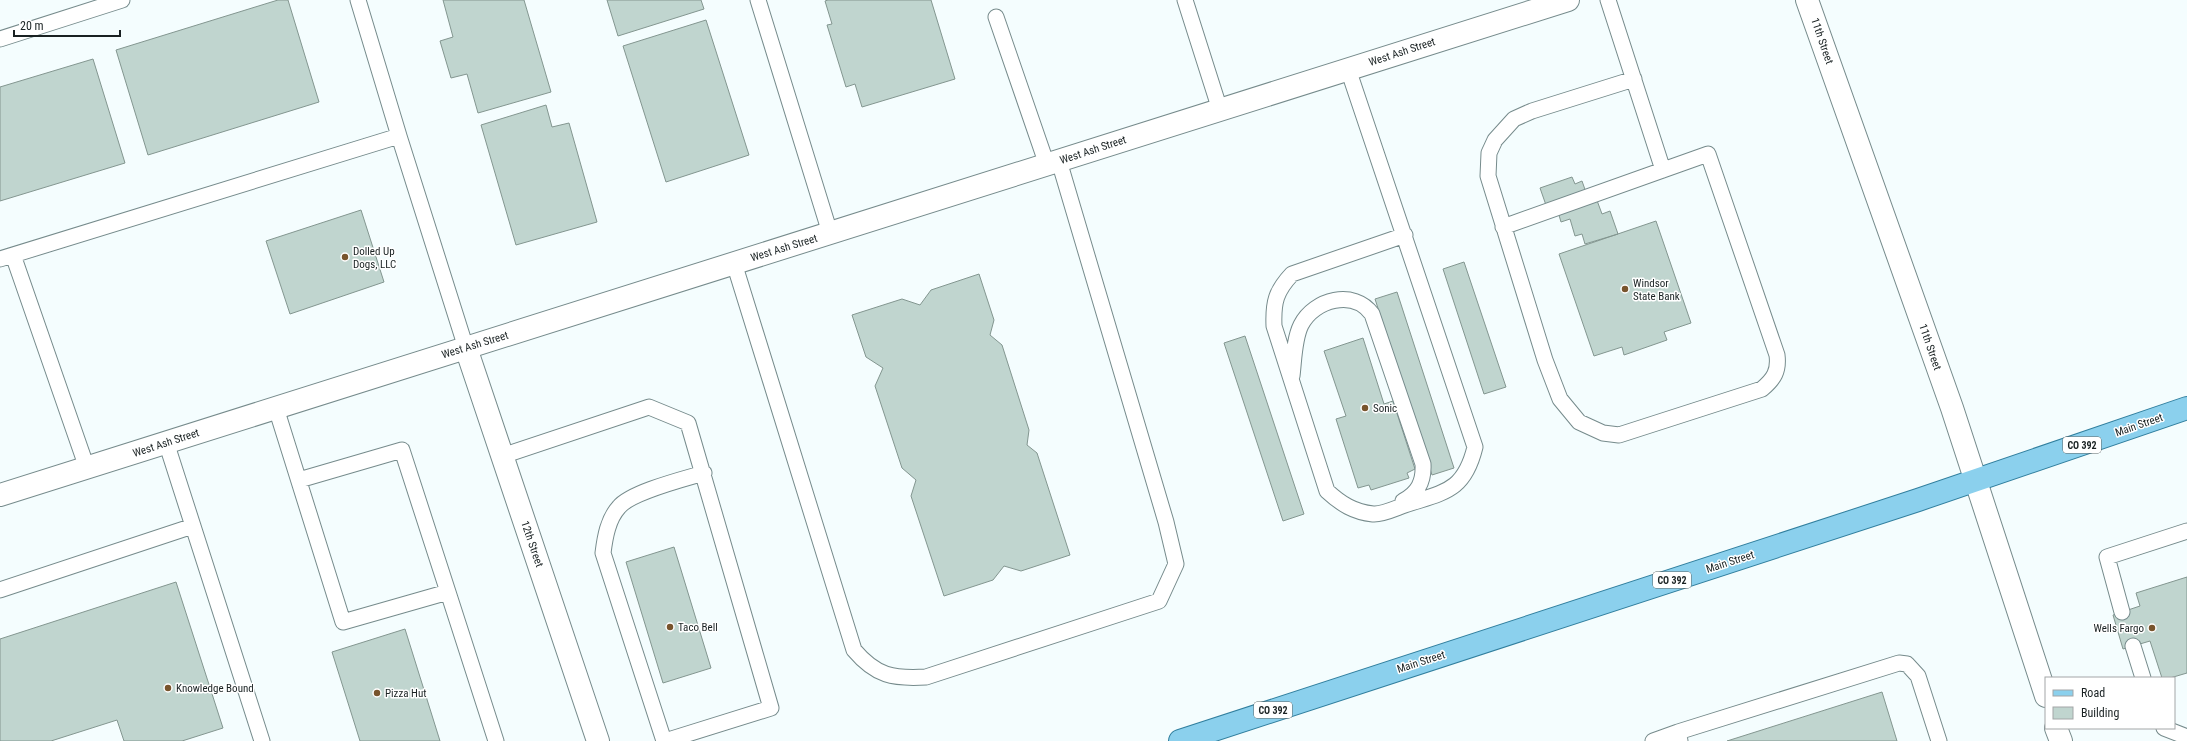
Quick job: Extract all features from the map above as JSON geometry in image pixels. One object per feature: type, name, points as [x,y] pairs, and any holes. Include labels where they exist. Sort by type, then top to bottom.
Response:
[{"type":"main road","name":"Main Street","points":[[1180,741],[1976,480],[2187,408]]},
{"type":"street","name":"West Ash Street","points":[[0,495],[1568,0]]},
{"type":"street","name":"11th Street","points":[[1807,0],[1976,480],[2045,693]]},
{"type":"street","name":"12th Street","points":[[466,348],[598,741]]},
{"type":"street","points":[[2056,729],[2061,741]]},
{"type":"lane","points":[[0,39],[122,0]]},
{"type":"lane","points":[[358,0],[466,348]]},
{"type":"lane","points":[[758,0],[830,233]]},
{"type":"lane","points":[[1185,0],[1220,110]]},
{"type":"lane","points":[[1608,0],[1663,170]]},
{"type":"lane","points":[[734,263],[854,650],[864,663],[880,673],[902,678],[926,677],[1159,601],[1176,564],[1166,522],[1053,163],[996,17]]},
{"type":"lane","points":[[1348,70],[1405,236],[1475,447],[1471,463],[1463,478],[1450,490],[1375,514],[1360,512],[1341,504],[1327,491],[1274,326],[1274,304],[1282,285],[1292,274],[1405,236]]},
{"type":"lane","points":[[1503,227],[1708,154],[1777,355],[1778,367],[1771,381],[1762,389],[1620,435],[1603,433],[1579,422],[1560,399],[1548,371],[1503,227],[1488,176],[1489,153],[1495,140],[1514,119],[1532,111],[1634,79]]},
{"type":"lane","points":[[87,468],[6,257],[399,136]]},
{"type":"lane","points":[[1291,381],[1294,353],[1301,324],[1317,306],[1343,298],[1367,307],[1372,314],[1423,464],[1424,476],[1418,489],[1411,497],[1375,514]]},
{"type":"lane","points":[[502,456],[649,406],[688,423],[704,473],[771,708],[665,741],[603,553],[605,537],[610,520],[619,506],[634,496],[704,473]]},
{"type":"lane","points":[[276,408],[343,622],[448,592]]},
{"type":"lane","points":[[166,442],[262,741]]},
{"type":"lane","points":[[298,480],[402,450],[496,741]]},
{"type":"lane","points":[[0,590],[193,526]]},
{"type":"lane","points":[[2122,612],[2107,557],[2187,531]]},
{"type":"lane","points":[[2133,646],[2144,677]]},
{"type":"lane","points":[[1653,741],[1679,737],[1899,663],[1907,664],[1918,676],[1939,741]]},
{"type":"lane","points":[[2167,729],[2187,737]]},
{"type":"building","points":[[278,0],[288,0],[319,102],[148,155],[116,50]]},
{"type":"building","points":[[443,0],[524,0],[551,92],[478,113],[467,74],[451,78],[440,41],[453,37]]},
{"type":"building","points":[[607,0],[701,0],[704,9],[618,36]]},
{"type":"building","points":[[931,0],[955,79],[862,107],[855,84],[846,87],[827,25],[832,24],[825,1]]},
{"type":"building","points":[[706,20],[749,155],[666,182],[623,46]]},
{"type":"building","points":[[93,59],[125,163],[0,201],[0,87]]},
{"type":"building","points":[[546,105],[552,127],[569,123],[597,222],[516,245],[481,125]]},
{"type":"building","points":[[1572,177],[1575,184],[1582,181],[1588,198],[1595,195],[1602,214],[1610,211],[1618,234],[1585,244],[1582,234],[1575,236],[1570,219],[1561,222],[1556,205],[1547,208],[1540,188]]},
{"type":"building","points":[[361,210],[384,282],[290,314],[266,241]]},
{"type":"building","name":"Windsor State Bank","points":[[1656,221],[1691,323],[1664,332],[1667,340],[1624,355],[1622,347],[1594,356],[1559,254]]},
{"type":"building","points":[[1464,262],[1506,387],[1484,394],[1443,269]]},
{"type":"building","points":[[979,274],[994,320],[990,335],[1002,345],[1029,430],[1027,445],[1037,453],[1070,555],[1021,571],[1004,566],[993,580],[944,596],[911,496],[916,480],[902,468],[875,386],[883,368],[866,357],[852,315],[902,299],[920,305],[931,290]]},
{"type":"building","points":[[1397,292],[1454,468],[1432,475],[1375,299]]},
{"type":"building","points":[[1245,336],[1304,514],[1283,521],[1224,343]]},
{"type":"building","points":[[1363,338],[1384,404],[1393,401],[1415,469],[1407,473],[1409,478],[1371,490],[1369,485],[1358,488],[1336,419],[1346,416],[1324,351]]},
{"type":"building","points":[[674,547],[711,668],[663,683],[626,562]]},
{"type":"building","name":"Wells Fargo","points":[[2187,577],[2187,673],[2173,677],[2162,677],[2150,641],[2123,649],[2113,615],[2140,606],[2136,593]]},
{"type":"building","points":[[176,582],[223,728],[182,741],[124,741],[117,720],[51,741],[0,741],[0,639]]},
{"type":"building","points":[[405,629],[440,741],[360,741],[332,652]]},
{"type":"building","points":[[1882,692],[1897,741],[1727,741]]},
{"type":"place","name":"Dolled Up Dogs, LLC","points":[[345,257]]},
{"type":"place","name":"Windsor State Bank","points":[[1625,289]]},
{"type":"place","name":"Sonic","points":[[1365,408]]},
{"type":"place","name":"Taco Bell","points":[[670,627]]},
{"type":"place","name":"Wells Fargo","points":[[2152,628]]},
{"type":"place","name":"Knowledge Bound","points":[[168,688]]},
{"type":"place","name":"Pizza Hut","points":[[377,693]]}]
